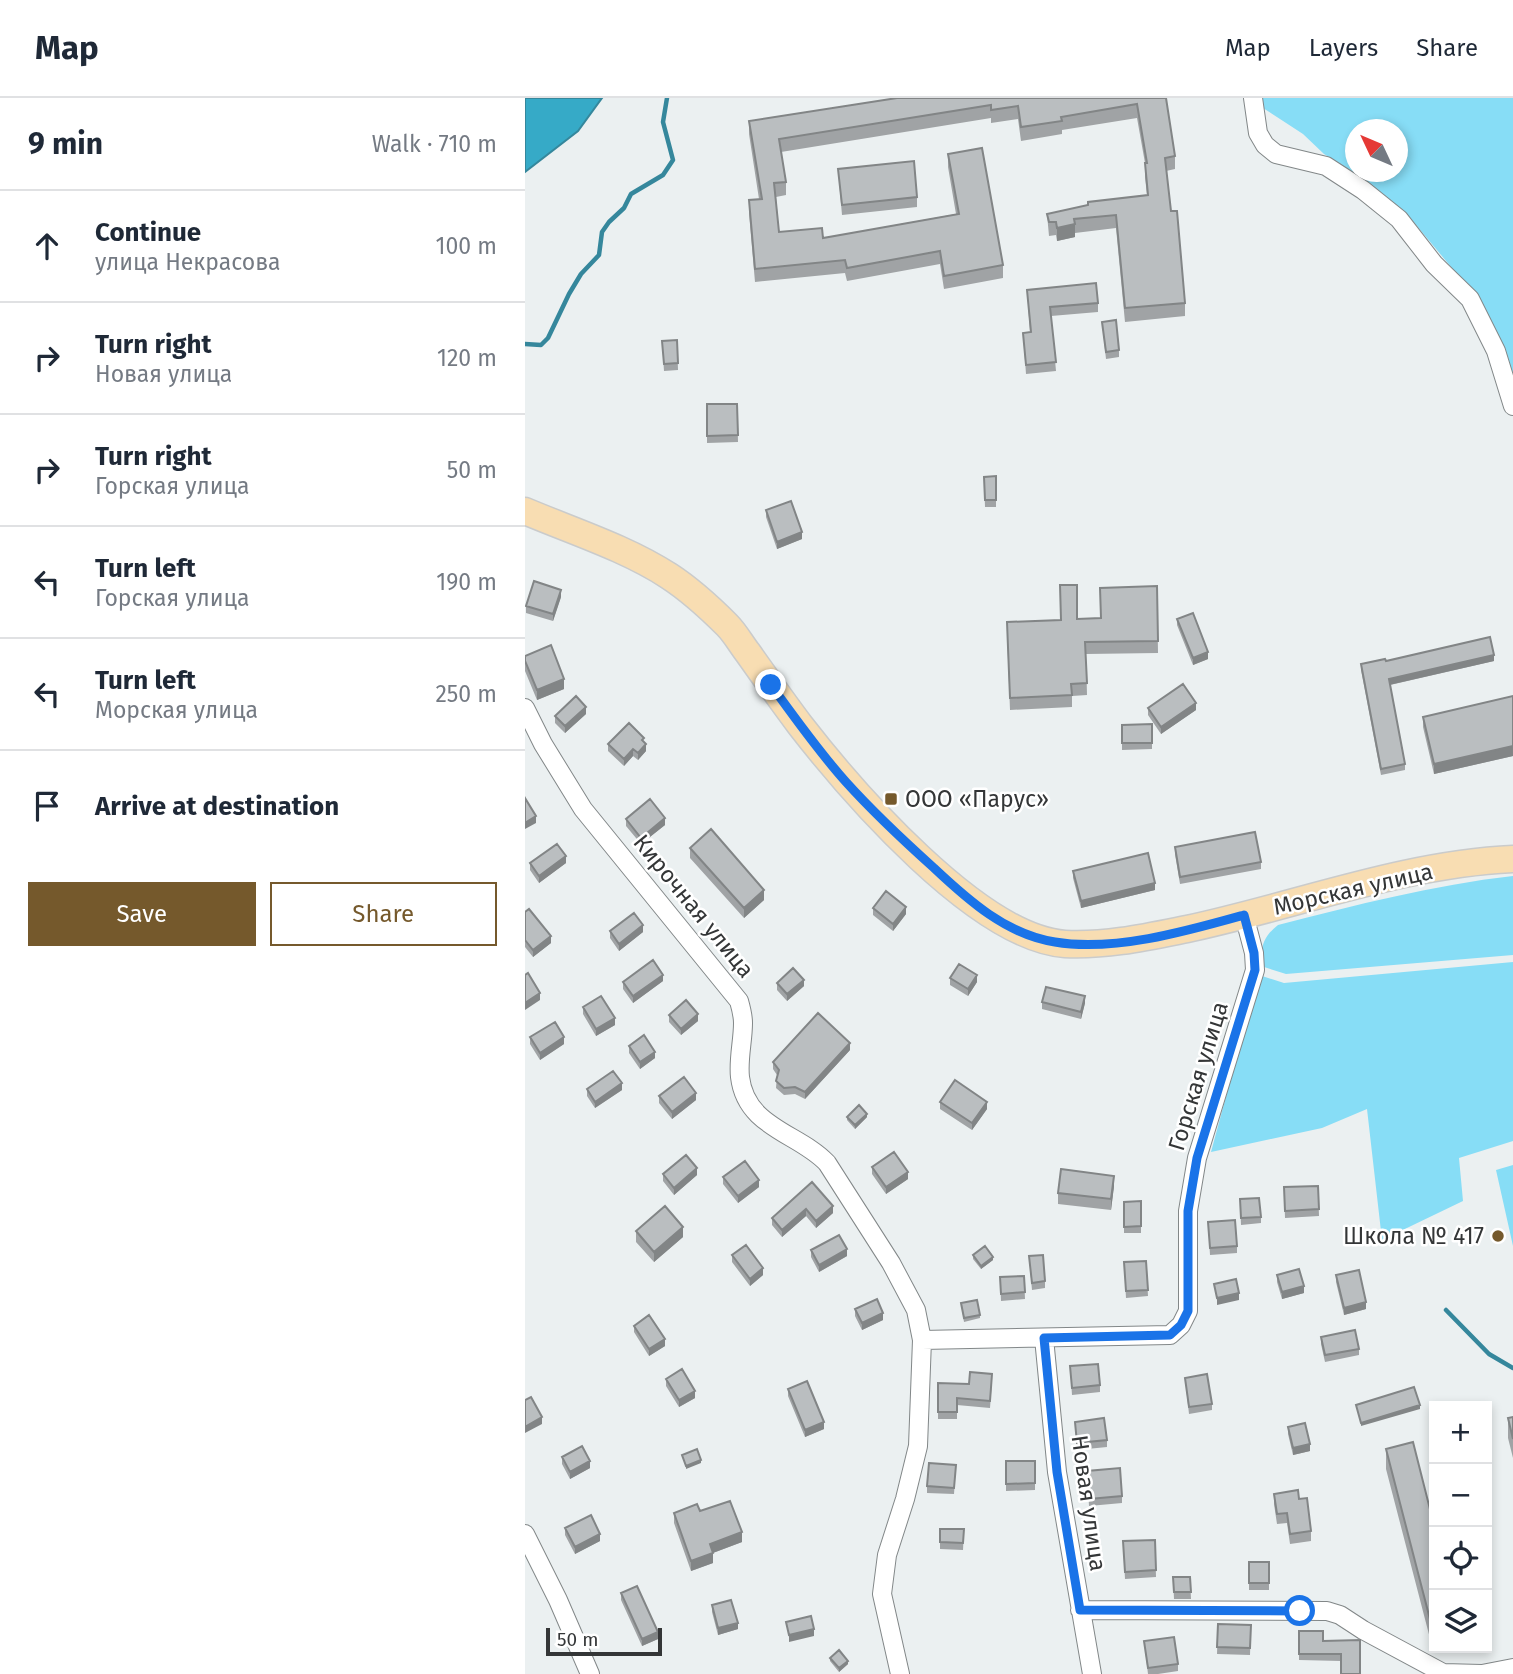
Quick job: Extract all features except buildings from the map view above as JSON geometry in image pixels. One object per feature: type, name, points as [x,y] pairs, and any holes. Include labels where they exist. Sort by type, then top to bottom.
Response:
[{"type":"main road","name":"Морская улица","points":[[525,511],[636,558],[670,576],[699,600],[729,626],[799,724],[846,782],[913,849],[973,904],[1008,926],[1041,940],[1103,944],[1161,935],[1423,871],[1513,859]]},
{"type":"street","points":[[1253,98],[1258,133],[1265,145],[1276,153],[1326,166],[1363,190],[1399,219],[1434,264],[1470,299],[1496,351],[1513,406]]},
{"type":"street","name":"Кирочная улица","points":[[525,708],[543,744],[583,809],[739,1001],[744,1021],[740,1042],[740,1079],[748,1102],[764,1120],[790,1139],[817,1152],[827,1163],[891,1263],[916,1310],[922,1340],[918,1447],[887,1555],[881,1594],[900,1674]]},
{"type":"street","name":"Горская улица","points":[[922,1340],[1170,1335],[1181,1325],[1188,1311],[1188,1211],[1197,1158],[1255,970],[1254,953],[1244,915]]},
{"type":"street","name":"Новая улица","points":[[1044,1338],[1057,1472],[1092,1674]]},
{"type":"street","points":[[525,1534],[558,1600],[590,1674]]},
{"type":"street","points":[[1080,1610],[1327,1611],[1341,1615],[1363,1630],[1443,1673],[1482,1674],[1513,1668]]},
{"type":"shaded area","points":[[525,98],[602,98],[578,131],[525,172]]},
{"type":"shaded area","points":[[1262,98],[1513,98],[1513,376],[1504,348],[1477,298],[1406,213],[1368,182],[1408,182],[1408,119],[1345,119],[1345,167],[1324,154],[1303,134],[1263,108]]},
{"type":"shaded area","points":[[1513,876],[1513,955],[1286,974],[1264,967],[1263,943],[1278,925],[1424,890]]},
{"type":"shaded area","points":[[1513,962],[1513,1141],[1459,1158],[1463,1201],[1382,1240],[1367,1109],[1322,1128],[1211,1152],[1259,975],[1284,983]]},
{"type":"shaded area","points":[[1513,1165],[1513,1246],[1496,1170]]},
{"type":"waterway","points":[[525,344],[541,345],[548,338],[581,274],[599,255],[602,232],[609,222],[624,208],[631,194],[663,175],[673,160],[663,122],[667,98]]},
{"type":"waterway","points":[[1446,1310],[1489,1354],[1513,1368]]},
{"type":"place","name":"ООО «Парус»","points":[[891,799]]},
{"type":"place","name":"Школа № 417","points":[[1498,1236]]},
{"type":"route","points":[[771,685],[846,782],[877,814],[973,904],[1008,926],[1041,940],[1065,944],[1103,944],[1161,935],[1244,915],[1254,953],[1255,970],[1197,1158],[1188,1211],[1188,1311],[1181,1325],[1170,1335],[1044,1338],[1057,1472],[1080,1610],[1300,1611]]}]
